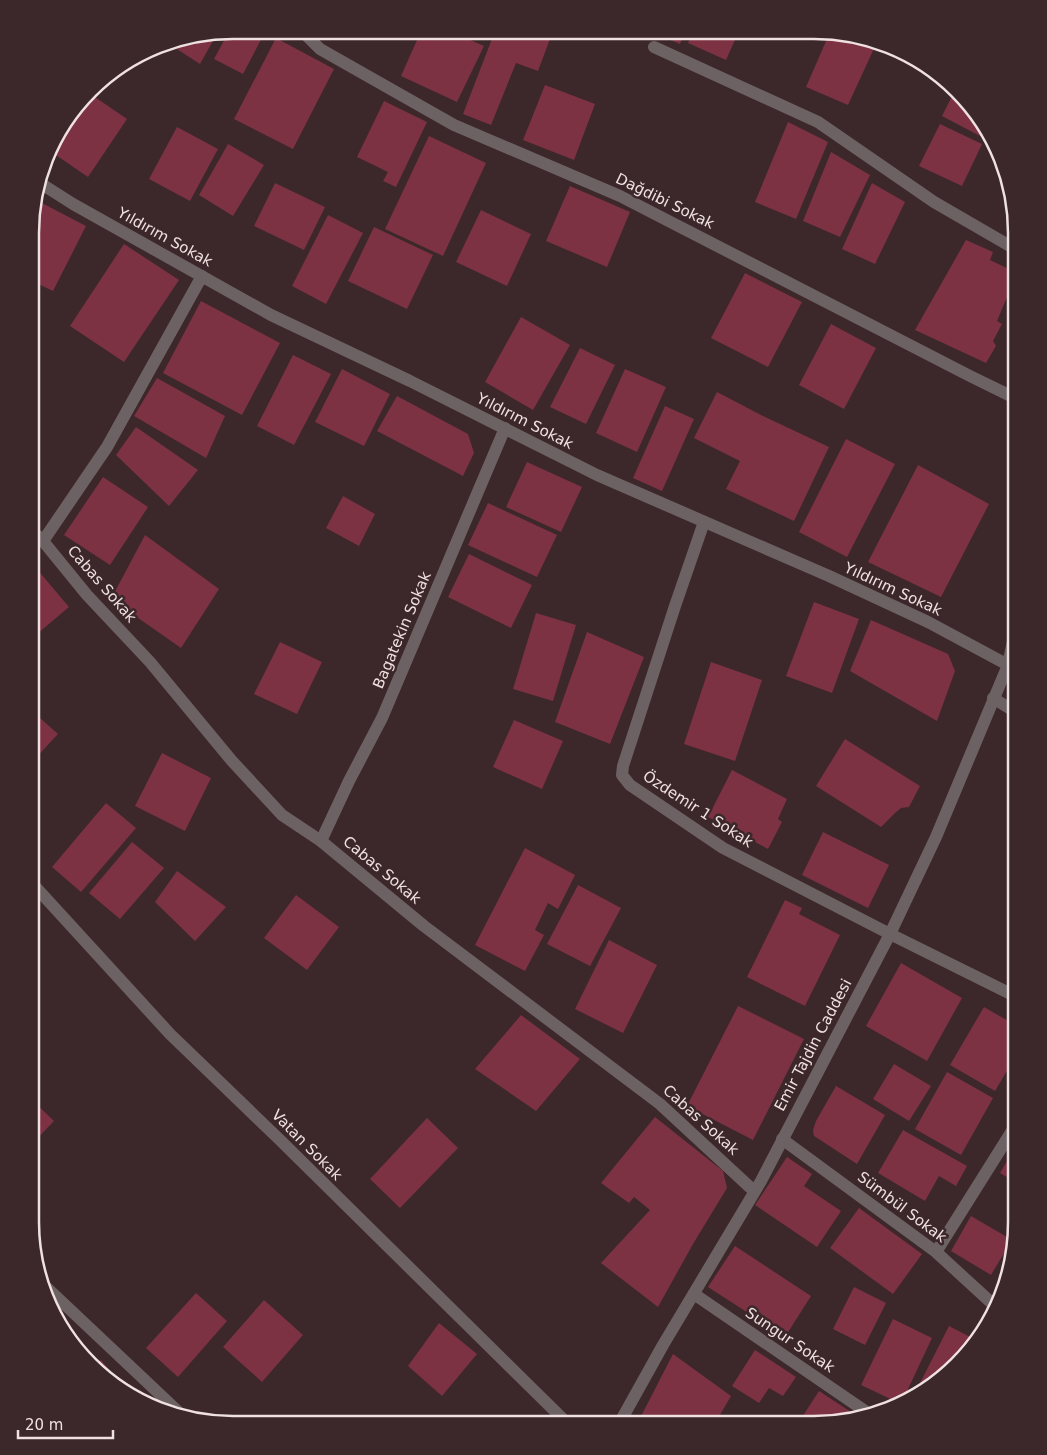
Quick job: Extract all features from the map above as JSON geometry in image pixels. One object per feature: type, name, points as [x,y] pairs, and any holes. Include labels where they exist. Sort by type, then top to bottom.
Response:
[{"type":"street","name":"Dağdibi Sokak","points":[[310,39],[320,49],[454,125],[620,196],[1008,395]]},
{"type":"street","points":[[654,47],[818,122],[934,202],[1008,245]]},
{"type":"street","name":"Yıldırım Sokak","points":[[44,185],[72,204],[271,315],[410,381],[597,475],[829,576],[928,622],[1008,665]]},
{"type":"street","points":[[43,541],[107,447],[202,276]]},
{"type":"street","name":"Bagatekin Sokak","points":[[321,841],[349,781],[382,718],[504,428]]},
{"type":"street","name":"Özdemir 1 Sokak","points":[[704,522],[622,766],[622,775],[630,785],[722,848],[890,934]]},
{"type":"street","name":"Cabas Sokak","points":[[39,537],[87,595],[150,662],[232,760],[282,815],[321,841],[424,926],[660,1104],[754,1191]]},
{"type":"street","name":"Emir Tajdin Caddesi","points":[[623,1416],[754,1191],[890,934],[936,837],[1008,665]]},
{"type":"street","points":[[993,698],[1008,707]]},
{"type":"street","name":"Vatan Sokak","points":[[39,891],[170,1034],[560,1416]]},
{"type":"street","points":[[890,934],[1008,993]]},
{"type":"street","points":[[936,1252],[1008,1137]]},
{"type":"street","name":"Sümbül Sokak","points":[[782,1139],[936,1252],[991,1302]]},
{"type":"street","points":[[52,1291],[174,1407]]},
{"type":"street","name":"Sungur Sokak","points":[[694,1294],[864,1410]]},
{"type":"building","points":[[214,39],[200,64],[174,48]]},
{"type":"building","points":[[225,39],[261,39],[243,74],[214,59]]},
{"type":"building","points":[[275,39],[334,69],[293,149],[234,119]]},
{"type":"building","points":[[417,39],[468,39],[484,46],[457,102],[401,76]]},
{"type":"building","points":[[492,39],[550,39],[538,71],[516,63],[491,125],[463,114]]},
{"type":"building","points":[[668,39],[682,39],[680,44]]},
{"type":"building","points":[[690,39],[735,39],[726,60],[688,43]]},
{"type":"building","points":[[827,39],[852,42],[874,48],[848,105],[806,87]]},
{"type":"building","points":[[545,85],[595,104],[574,160],[523,140]]},
{"type":"building","points":[[95,97],[127,119],[88,177],[55,155],[71,125]]},
{"type":"building","points":[[952,97],[976,125],[983,138],[942,116]]},
{"type":"building","points":[[384,101],[427,122],[396,187],[383,181],[388,172],[357,157]]},
{"type":"building","points":[[788,122],[828,142],[796,219],[755,202]]},
{"type":"building","points":[[940,124],[982,144],[962,186],[919,166]]},
{"type":"building","points":[[177,127],[218,149],[190,201],[149,179]]},
{"type":"building","points":[[429,136],[486,163],[443,256],[385,229]]},
{"type":"building","points":[[228,144],[264,165],[233,216],[199,195]]},
{"type":"building","points":[[831,152],[870,175],[840,237],[803,221]]},
{"type":"building","points":[[275,183],[325,207],[304,250],[254,226]]},
{"type":"building","points":[[872,183],[905,202],[875,264],[842,249]]},
{"type":"building","points":[[570,186],[630,212],[607,267],[546,241]]},
{"type":"building","points":[[41,202],[86,226],[53,291],[39,284]]},
{"type":"building","points":[[481,210],[531,234],[507,286],[456,262]]},
{"type":"building","points":[[328,215],[363,233],[326,304],[292,286]]},
{"type":"building","points":[[374,227],[433,255],[407,309],[348,281]]},
{"type":"building","points":[[966,240],[993,252],[990,260],[1008,269],[1008,295],[997,321],[1002,324],[993,341],[996,346],[986,363],[915,330]]},
{"type":"building","points":[[124,244],[179,280],[124,362],[70,326]]},
{"type":"building","points":[[745,273],[802,302],[768,367],[711,338]]},
{"type":"building","points":[[201,301],[280,343],[242,415],[163,373]]},
{"type":"building","points":[[521,317],[570,345],[533,410],[485,382]]},
{"type":"building","points":[[831,324],[876,348],[844,409],[799,385]]},
{"type":"building","points":[[580,348],[615,365],[586,424],[550,407]]},
{"type":"building","points":[[293,355],[331,374],[294,445],[257,426]]},
{"type":"building","points":[[342,369],[390,394],[364,446],[315,422]]},
{"type":"building","points":[[625,369],[666,387],[637,452],[596,433]]},
{"type":"building","points":[[157,378],[225,416],[206,458],[134,416]]},
{"type":"building","points":[[717,392],[829,447],[794,521],[726,489],[740,461],[694,438]]},
{"type":"building","points":[[397,396],[468,434],[474,453],[463,476],[377,431]]},
{"type":"building","points":[[665,406],[694,419],[662,491],[633,478]]},
{"type":"building","points":[[136,427],[198,470],[169,506],[116,455]]},
{"type":"building","points":[[846,439],[895,464],[847,557],[799,532]]},
{"type":"building","points":[[527,462],[582,487],[561,532],[506,507]]},
{"type":"building","points":[[918,465],[989,504],[941,597],[868,562]]},
{"type":"building","points":[[103,477],[148,507],[110,565],[64,535]]},
{"type":"building","points":[[343,496],[375,514],[359,546],[326,528]]},
{"type":"building","points":[[488,503],[557,535],[537,577],[468,545]]},
{"type":"building","points":[[145,535],[219,589],[181,648],[111,599]]},
{"type":"building","points":[[469,554],[532,585],[511,628],[448,597]]},
{"type":"building","points":[[39,572],[69,607],[39,632]]},
{"type":"building","points":[[814,602],[859,619],[832,693],[786,676]]},
{"type":"building","points":[[536,613],[576,625],[553,701],[513,689]]},
{"type":"building","points":[[871,620],[948,654],[955,671],[937,721],[850,671]]},
{"type":"building","points":[[587,632],[644,657],[610,744],[555,722]]},
{"type":"building","points":[[280,642],[322,662],[297,714],[254,694]]},
{"type":"building","points":[[711,662],[762,680],[735,761],[684,744]]},
{"type":"building","points":[[39,717],[58,734],[39,754]]},
{"type":"building","points":[[514,720],[563,741],[542,789],[493,767]]},
{"type":"building","points":[[845,739],[920,786],[909,807],[901,808],[881,827],[816,786]]},
{"type":"building","points":[[162,753],[211,778],[185,831],[135,806]]},
{"type":"building","points":[[732,770],[787,799],[778,819],[782,822],[768,849],[708,817]]},
{"type":"building","points":[[106,803],[136,828],[81,892],[52,867]]},
{"type":"building","points":[[823,832],[889,865],[868,908],[802,875]]},
{"type":"building","points":[[132,842],[164,868],[120,919],[89,893]]},
{"type":"building","points":[[525,848],[575,875],[558,909],[548,903],[535,930],[544,935],[525,971],[475,945]]},
{"type":"building","points":[[177,871],[226,907],[195,941],[155,902]]},
{"type":"building","points":[[578,885],[621,908],[590,966],[547,944]]},
{"type":"building","points":[[296,895],[339,927],[307,970],[264,938]]},
{"type":"building","points":[[785,900],[802,908],[799,914],[840,935],[805,1006],[747,977]]},
{"type":"building","points":[[609,940],[657,965],[623,1033],[575,1009]]},
{"type":"building","points":[[901,963],[962,998],[927,1061],[866,1026]]},
{"type":"building","points":[[738,1006],[804,1039],[753,1140],[687,1106]]},
{"type":"building","points":[[984,1007],[1008,1021],[1008,1069],[995,1091],[950,1065]]},
{"type":"building","points":[[521,1015],[580,1059],[536,1111],[475,1069]]},
{"type":"building","points":[[894,1064],[931,1086],[909,1121],[873,1099]]},
{"type":"building","points":[[947,1072],[993,1098],[961,1155],[915,1129]]},
{"type":"building","points":[[836,1086],[885,1115],[857,1164],[814,1136],[813,1130],[816,1121]]},
{"type":"building","points":[[39,1107],[54,1121],[39,1137]]},
{"type":"building","points":[[655,1117],[723,1171],[727,1188],[658,1307],[601,1263],[650,1210],[634,1197],[629,1203],[601,1183]]},
{"type":"building","points":[[427,1118],[458,1148],[400,1208],[370,1179]]},
{"type":"building","points":[[903,1130],[967,1166],[956,1186],[939,1176],[925,1201],[878,1173]]},
{"type":"building","points":[[787,1157],[812,1174],[804,1186],[841,1211],[817,1247],[755,1205]]},
{"type":"building","points":[[1008,1159],[1008,1178],[1000,1173]]},
{"type":"building","points":[[859,1208],[922,1254],[893,1294],[830,1248]]},
{"type":"building","points":[[971,1216],[1008,1238],[1007,1248],[991,1275],[951,1251]]},
{"type":"building","points":[[735,1246],[811,1296],[785,1337],[708,1287]]},
{"type":"building","points":[[854,1287],[886,1303],[865,1345],[833,1329]]},
{"type":"building","points":[[196,1293],[227,1321],[178,1377],[146,1348]]},
{"type":"building","points":[[264,1300],[303,1335],[262,1382],[223,1347]]},
{"type":"building","points":[[893,1319],[932,1338],[906,1393],[892,1400],[861,1385]]},
{"type":"building","points":[[439,1323],[477,1354],[442,1396],[408,1366]]},
{"type":"building","points":[[949,1326],[970,1337],[942,1368],[919,1386]]},
{"type":"building","points":[[755,1350],[796,1377],[783,1396],[769,1388],[759,1403],[732,1386]]},
{"type":"building","points":[[673,1354],[731,1396],[719,1416],[641,1416]]},
{"type":"building","points":[[101,1360],[111,1373],[105,1368],[99,1362]]},
{"type":"building","points":[[819,1391],[851,1412],[840,1415],[803,1416]]}]
